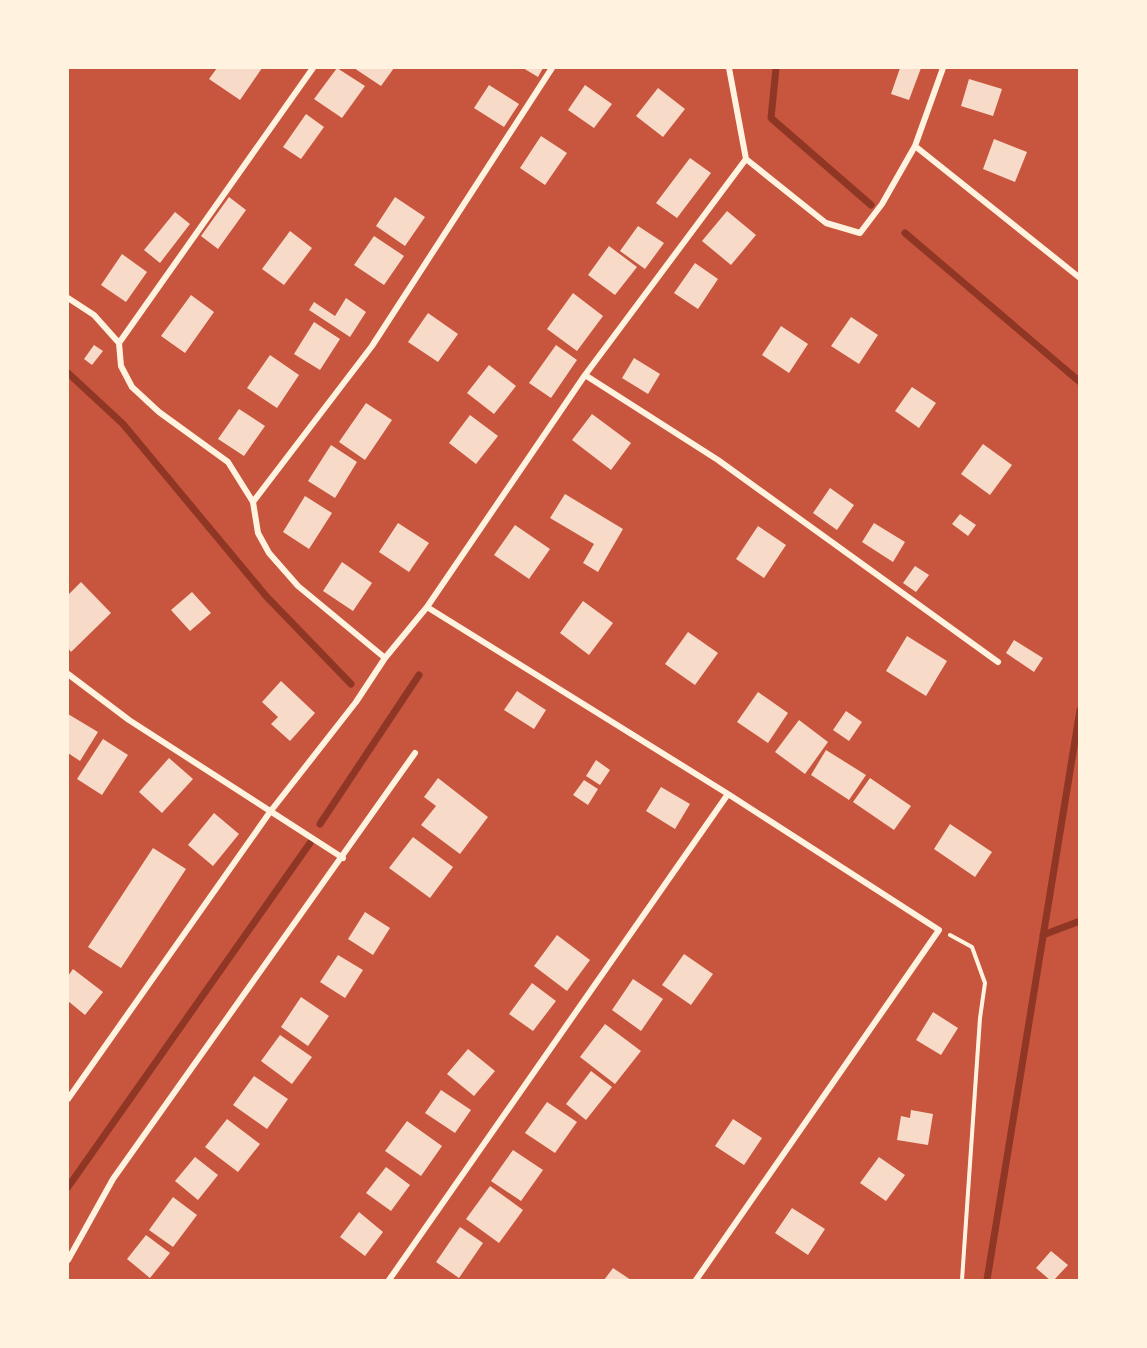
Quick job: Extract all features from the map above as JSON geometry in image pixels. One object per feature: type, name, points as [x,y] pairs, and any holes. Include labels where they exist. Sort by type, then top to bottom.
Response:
[{"type":"street","points":[[119,343],[313,68]]},
{"type":"street","points":[[253,502],[372,346],[552,68]]},
{"type":"street","points":[[729,68],[746,159],[826,223],[860,233],[882,204],[915,146],[943,68]]},
{"type":"street","points":[[915,146],[1080,278]]},
{"type":"street","points":[[68,1099],[270,812],[356,702],[385,658],[427,607],[585,375],[746,159]]},
{"type":"street","points":[[68,298],[93,315],[119,343],[121,366],[132,387],[159,412],[228,462],[253,502],[258,533],[269,553],[298,586],[385,658]]},
{"type":"street","points":[[585,375],[718,460],[998,662]]},
{"type":"street","points":[[427,607],[728,794],[939,930],[696,1281]]},
{"type":"street","points":[[68,674],[129,720],[343,858]]},
{"type":"street","points":[[68,1260],[113,1179],[343,858],[415,753]]},
{"type":"street","points":[[389,1281],[728,794]]},
{"type":"path","points":[[939,930],[972,947],[985,983],[980,1018],[962,1281]]},
{"type":"building","points":[[217,68],[262,68],[240,100],[209,79]]},
{"type":"building","points":[[337,68],[365,86],[342,118],[314,99]]},
{"type":"building","points":[[354,68],[394,68],[381,86]]},
{"type":"building","points":[[523,68],[543,68],[538,77]]},
{"type":"building","points":[[900,68],[921,68],[909,100],[891,94]]},
{"type":"building","points":[[969,79],[1002,89],[993,116],[961,106]]},
{"type":"building","points":[[489,85],[519,104],[504,127],[474,108]]},
{"type":"building","points":[[585,85],[612,104],[594,128],[568,110]]},
{"type":"building","points":[[658,88],[685,109],[663,137],[636,116]]},
{"type":"building","points":[[306,114],[324,127],[301,159],[283,147]]},
{"type":"building","points":[[541,136],[567,153],[545,185],[520,168]]},
{"type":"building","points":[[994,139],[1027,152],[1015,182],[983,169]]},
{"type":"building","points":[[690,158],[711,173],[677,218],[656,203]]},
{"type":"building","points":[[229,197],[246,210],[218,249],[201,236]]},
{"type":"building","points":[[395,197],[425,217],[405,246],[376,226]]},
{"type":"building","points":[[727,211],[756,235],[731,265],[702,241]]},
{"type":"building","points":[[175,212],[190,224],[160,263],[144,250]]},
{"type":"building","points":[[638,226],[664,243],[645,269],[620,251]]},
{"type":"building","points":[[290,231],[312,248],[284,285],[262,269]]},
{"type":"building","points":[[374,236],[404,256],[384,285],[354,265]]},
{"type":"building","points":[[609,246],[637,267],[615,295],[588,275]]},
{"type":"building","points":[[122,254],[147,272],[126,302],[101,285]]},
{"type":"building","points":[[695,263],[718,279],[698,309],[674,293]]},
{"type":"building","points":[[573,293],[603,316],[577,351],[547,329]]},
{"type":"building","points":[[191,295],[214,312],[185,353],[161,336]]},
{"type":"building","points":[[346,298],[366,312],[350,337],[309,310],[314,302],[335,316]]},
{"type":"building","points":[[428,313],[458,334],[438,362],[408,342]]},
{"type":"building","points":[[851,317],[878,335],[859,364],[831,346]]},
{"type":"building","points":[[314,322],[340,339],[320,370],[294,354]]},
{"type":"building","points":[[781,326],[808,344],[789,373],[762,355]]},
{"type":"building","points":[[94,345],[103,351],[92,365],[84,359]]},
{"type":"building","points":[[556,345],[577,360],[551,398],[529,383]]},
{"type":"building","points":[[270,355],[299,375],[277,408],[247,388]]},
{"type":"building","points":[[634,358],[660,374],[648,394],[622,378]]},
{"type":"building","points":[[489,365],[516,386],[494,414],[467,393]]},
{"type":"building","points":[[912,387],[936,403],[919,428],[895,411]]},
{"type":"building","points":[[366,403],[392,420],[365,460],[339,442]]},
{"type":"building","points":[[239,409],[265,426],[244,456],[218,439]]},
{"type":"building","points":[[592,414],[631,443],[611,470],[572,440]]},
{"type":"building","points":[[470,415],[498,436],[476,464],[449,443]]},
{"type":"building","points":[[983,444],[1012,465],[990,495],[961,474]]},
{"type":"building","points":[[331,445],[357,462],[335,498],[308,481]]},
{"type":"building","points":[[830,488],[854,505],[837,530],[813,513]]},
{"type":"building","points":[[565,494],[623,529],[598,572],[583,563],[594,544],[550,518]]},
{"type":"building","points":[[305,496],[332,513],[309,549],[283,532]]},
{"type":"building","points":[[960,514],[976,525],[968,536],[952,524]]},
{"type":"building","points":[[398,523],[429,543],[409,572],[379,552]]},
{"type":"building","points":[[874,523],[905,542],[893,562],[862,542]]},
{"type":"building","points":[[515,525],[550,549],[529,579],[494,555]]},
{"type":"building","points":[[758,526],[786,545],[764,578],[736,559]]},
{"type":"building","points":[[342,562],[372,583],[353,611],[323,591]]},
{"type":"building","points":[[915,566],[929,575],[916,592],[903,583]]},
{"type":"building","points":[[81,582],[111,613],[71,652],[68,648],[68,595]]},
{"type":"building","points":[[192,592],[211,613],[190,631],[171,610]]},
{"type":"building","points":[[583,601],[613,623],[589,655],[560,633]]},
{"type":"building","points":[[688,632],[718,653],[695,685],[665,664]]},
{"type":"building","points":[[907,636],[947,661],[926,696],[886,671]]},
{"type":"building","points":[[1014,640],[1043,658],[1034,672],[1006,653]]},
{"type":"building","points":[[281,681],[315,713],[290,741],[271,724],[278,717],[262,702]]},
{"type":"building","points":[[517,691],[546,710],[534,729],[504,710]]},
{"type":"building","points":[[758,692],[788,713],[768,743],[737,722]]},
{"type":"building","points":[[846,711],[862,722],[849,741],[833,730]]},
{"type":"building","points":[[68,714],[98,732],[80,761],[68,753]]},
{"type":"building","points":[[799,720],[828,742],[805,774],[775,752]]},
{"type":"building","points":[[103,739],[128,755],[102,795],[77,779]]},
{"type":"building","points":[[826,750],[866,775],[849,800],[811,775]]},
{"type":"building","points":[[169,758],[193,779],[162,813],[139,792]]},
{"type":"building","points":[[596,760],[610,770],[600,785],[586,776]]},
{"type":"building","points":[[438,778],[488,817],[460,854],[421,825],[436,806],[424,797]]},
{"type":"building","points":[[870,778],[911,806],[894,830],[853,802]]},
{"type":"building","points":[[584,780],[598,789],[588,805],[573,795]]},
{"type":"building","points":[[661,787],[690,804],[675,829],[646,811]]},
{"type":"building","points":[[214,813],[239,834],[213,866],[188,845]]},
{"type":"building","points":[[950,824],[992,852],[975,877],[934,849]]},
{"type":"building","points":[[413,837],[453,867],[430,898],[389,868]]},
{"type":"building","points":[[153,848],[186,869],[121,968],[88,947]]},
{"type":"building","points":[[365,912],[390,928],[373,955],[348,939]]},
{"type":"building","points":[[557,935],[590,960],[567,991],[534,966]]},
{"type":"building","points":[[684,954],[713,974],[691,1005],[662,985]]},
{"type":"building","points":[[338,955],[363,970],[345,998],[320,982]]},
{"type":"building","points":[[73,969],[103,992],[85,1015],[68,1001],[68,976]]},
{"type":"building","points":[[633,979],[663,999],[641,1031],[612,1010]]},
{"type":"building","points":[[532,983],[556,1001],[533,1031],[509,1014]]},
{"type":"building","points":[[301,997],[329,1016],[308,1046],[281,1027]]},
{"type":"building","points":[[933,1012],[958,1028],[941,1055],[916,1040]]},
{"type":"building","points":[[605,1024],[641,1051],[615,1084],[580,1057]]},
{"type":"building","points":[[280,1035],[312,1057],[292,1084],[261,1061]]},
{"type":"building","points":[[468,1049],[495,1071],[474,1096],[447,1074]]},
{"type":"building","points":[[591,1071],[612,1087],[586,1120],[566,1104]]},
{"type":"building","points":[[254,1076],[288,1099],[267,1129],[233,1105]]},
{"type":"building","points":[[441,1090],[471,1110],[455,1133],[425,1113]]},
{"type":"building","points":[[547,1102],[577,1122],[555,1153],[525,1133]]},
{"type":"building","points":[[911,1110],[933,1114],[928,1145],[897,1140],[901,1116],[910,1118]]},
{"type":"building","points":[[227,1119],[260,1144],[238,1172],[205,1147]]},
{"type":"building","points":[[733,1119],[762,1138],[744,1165],[715,1146]]},
{"type":"building","points":[[407,1121],[442,1146],[421,1176],[385,1151]]},
{"type":"building","points":[[513,1150],[543,1170],[521,1201],[491,1181]]},
{"type":"building","points":[[195,1157],[218,1175],[198,1200],[175,1181]]},
{"type":"building","points":[[879,1157],[905,1175],[886,1201],[860,1183]]},
{"type":"building","points":[[386,1167],[410,1185],[391,1211],[366,1193]]},
{"type":"building","points":[[490,1186],[523,1210],[499,1243],[466,1219]]},
{"type":"building","points":[[173,1197],[197,1215],[173,1247],[149,1230]]},
{"type":"building","points":[[792,1208],[825,1229],[808,1255],[775,1233]]},
{"type":"building","points":[[359,1212],[383,1232],[365,1256],[340,1237]]},
{"type":"building","points":[[460,1227],[483,1243],[459,1278],[436,1262]]},
{"type":"building","points":[[146,1235],[170,1253],[150,1278],[127,1259]]},
{"type":"building","points":[[1051,1251],[1068,1265],[1054,1280],[1050,1280],[1036,1268]]},
{"type":"building","points":[[613,1268],[631,1280],[604,1280]]},
{"type":"waterway","points":[[776,68],[771,118],[871,205]]},
{"type":"waterway","points":[[905,233],[1080,382]]},
{"type":"waterway","points":[[68,373],[123,424],[266,596],[351,684]]},
{"type":"waterway","points":[[320,824],[419,675]]},
{"type":"waterway","points":[[987,1280],[1080,710]]},
{"type":"waterway","points":[[68,1187],[310,843]]},
{"type":"waterway","points":[[1043,935],[1080,921]]}]
